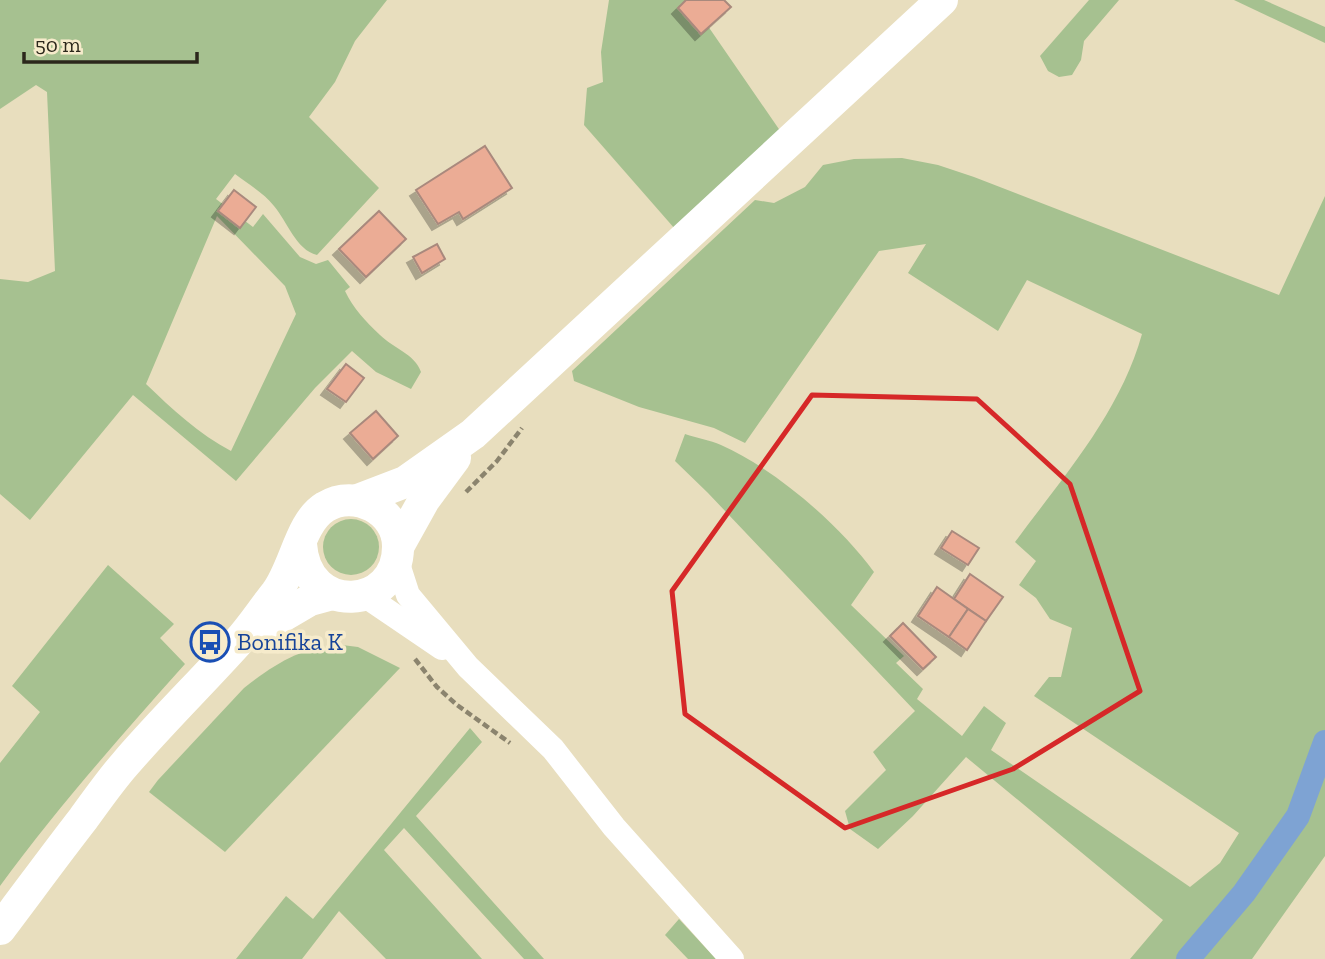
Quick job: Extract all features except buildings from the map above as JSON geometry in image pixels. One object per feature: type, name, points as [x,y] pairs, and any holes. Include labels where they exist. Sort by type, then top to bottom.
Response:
[{"type":"main road","points":[[358,500],[405,482],[473,434],[942,0]]},
{"type":"main road","points":[[301,544],[302,560],[308,575],[332,594],[348,597],[365,595],[379,588],[390,576],[424,500],[473,434]]},
{"type":"main road","points":[[0,929],[124,765],[238,642],[280,587],[309,522],[326,506],[341,500],[358,500],[373,505],[386,515],[395,529],[398,553]]},
{"type":"main road","points":[[238,642],[310,600],[332,594]]},
{"type":"street","points":[[398,553],[408,595],[468,667],[553,749],[614,827],[732,959]]},
{"type":"street","points":[[365,595],[468,667]]},
{"type":"path","points":[[464,493],[497,461],[527,422]]},
{"type":"path","points":[[407,652],[437,687],[457,705],[511,744]]},
{"type":"highlighted area","points":[[812,395],[977,399],[1070,484],[1140,691],[1013,769],[845,828],[685,714],[672,591]]},
{"type":"green space","points":[[0,0],[387,0],[355,41],[335,82],[309,117],[379,188],[317,255],[303,247],[270,201],[235,174],[216,199],[253,227],[263,214],[300,257],[316,264],[328,260],[350,287],[345,291],[360,314],[385,340],[409,356],[418,366],[421,372],[411,389],[376,372],[352,351],[315,388],[236,481],[133,395],[30,520],[0,494],[0,279],[28,282],[55,271],[47,92],[36,85],[0,109]],"holes":[[[217,216],[285,286],[296,314],[231,451],[197,429],[146,384]]]},
{"type":"green space","points":[[609,0],[690,0],[783,135],[675,229],[584,125],[587,88],[603,82],[601,52]]},
{"type":"green space","points":[[1089,0],[1119,0],[1084,41],[1081,60],[1072,75],[1059,77],[1048,71],[1040,56]]},
{"type":"green space","points":[[1234,0],[1264,0],[1325,27],[1325,43]]},
{"type":"green space","points":[[902,158],[938,165],[974,177],[1279,295],[1325,196],[1325,856],[1252,959],[1130,959],[1163,920],[966,757],[913,816],[878,849],[850,829],[845,811],[886,770],[873,752],[915,711],[675,461],[685,434],[708,440],[742,455],[805,499],[843,535],[874,572],[851,605],[904,656],[896,663],[923,689],[917,699],[962,736],[984,706],[1006,723],[991,750],[1190,887],[1220,863],[1239,833],[1034,696],[1049,677],[1061,677],[1072,628],[1050,619],[1036,598],[1019,585],[1036,561],[1015,542],[1105,417],[1120,391],[1142,334],[1027,280],[998,331],[908,273],[926,244],[879,251],[745,443],[714,428],[639,407],[574,381],[572,371],[755,200],[774,203],[805,187],[823,165],[854,159]]},
{"type":"green space","points":[[345,519],[357,519],[367,523],[375,531],[379,547],[375,563],[367,571],[357,575],[345,575],[335,571],[327,563],[323,553],[323,541],[327,531],[335,523]]},
{"type":"green space","points":[[108,565],[174,624],[160,638],[185,664],[67,800],[0,886],[0,763],[40,712],[12,686]]},
{"type":"green space","points":[[342,645],[358,647],[400,668],[225,852],[149,792],[244,688],[278,664],[301,653]]},
{"type":"green space","points":[[470,728],[482,742],[416,816],[544,959],[524,959],[404,828],[384,850],[482,959],[386,959],[339,911],[302,959],[236,959],[286,896],[313,919]]},
{"type":"green space","points":[[679,919],[716,959],[688,959],[665,935]]},
{"type":"waterway","points":[[1188,959],[1244,893],[1298,816],[1325,742]]},
{"type":"place","name":"Bonifika K","points":[[210,642]]}]
